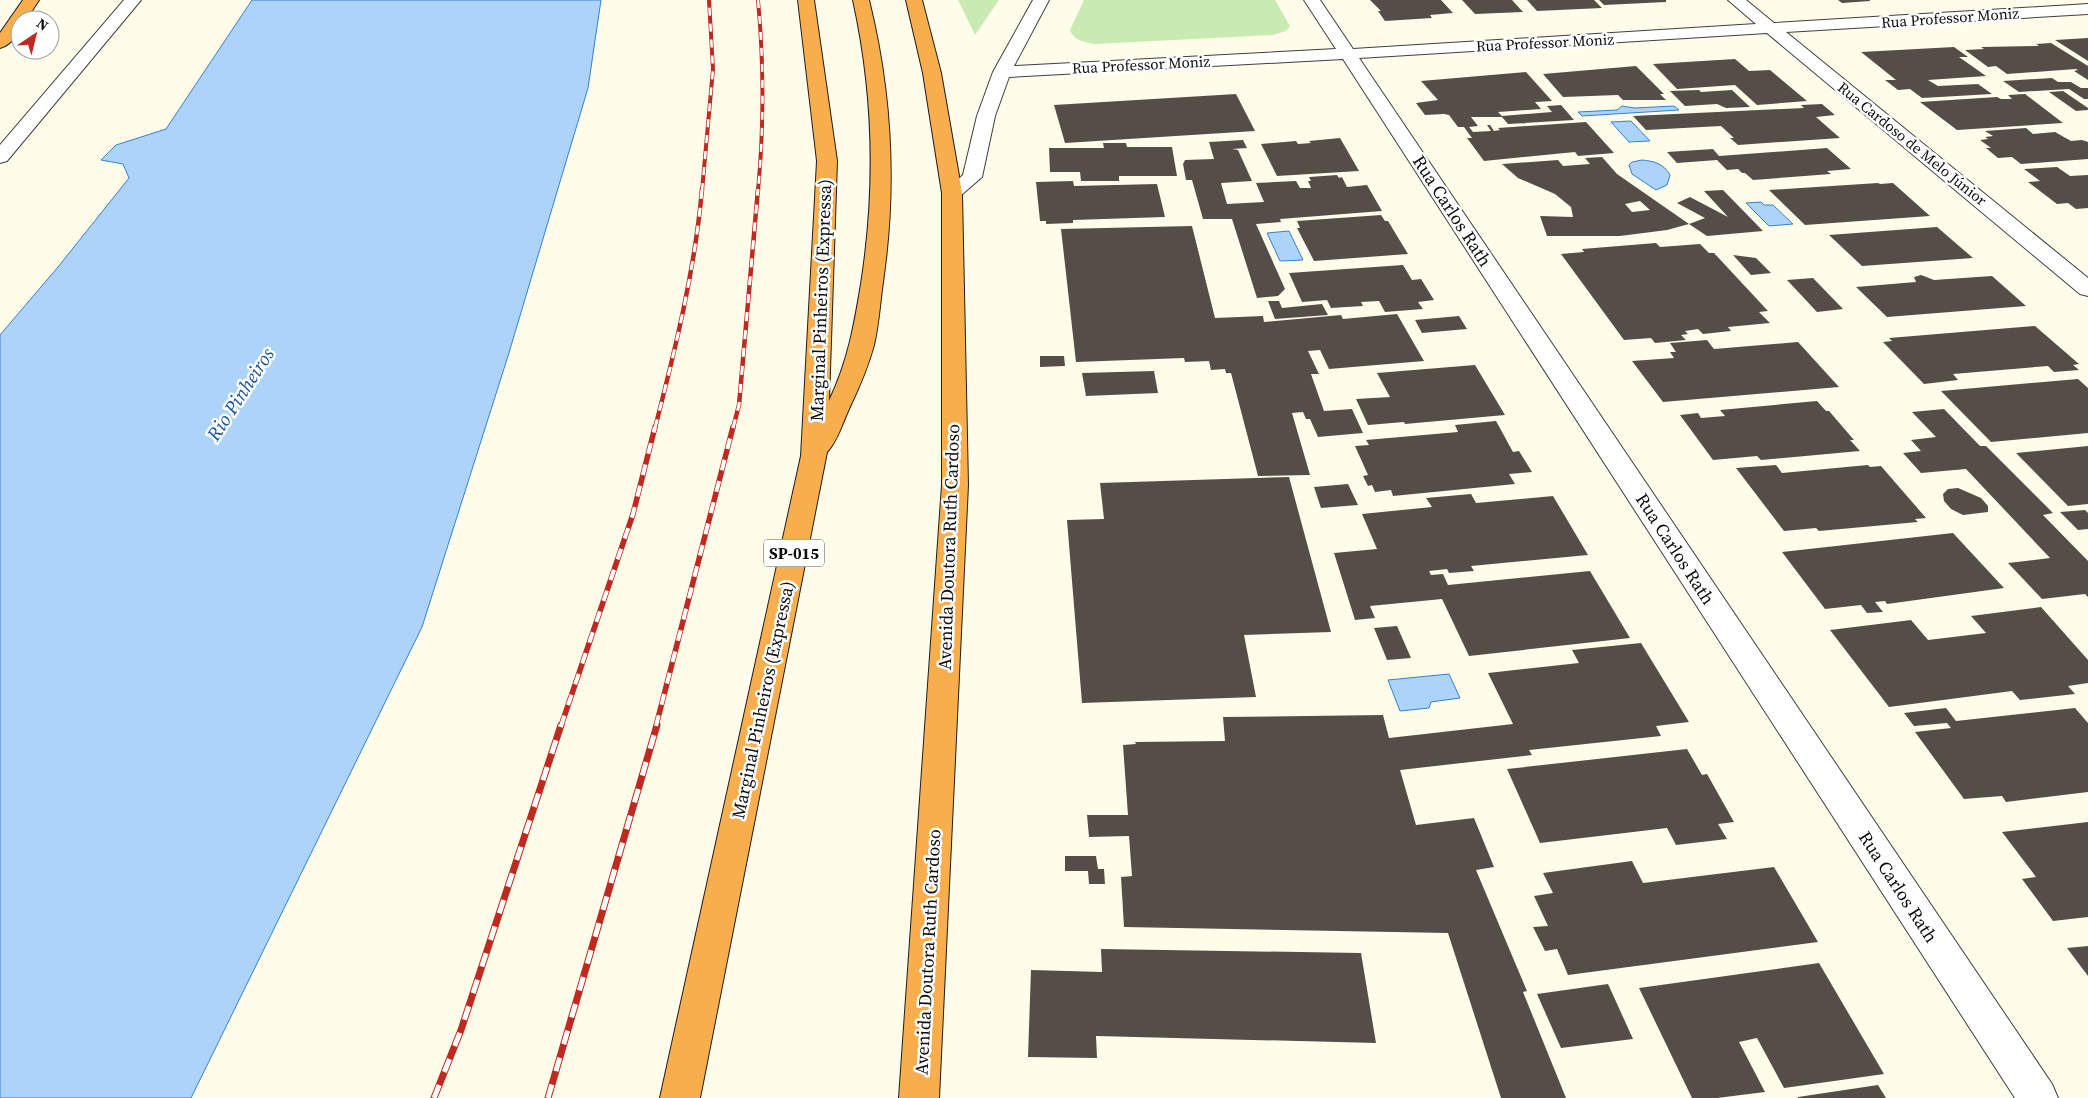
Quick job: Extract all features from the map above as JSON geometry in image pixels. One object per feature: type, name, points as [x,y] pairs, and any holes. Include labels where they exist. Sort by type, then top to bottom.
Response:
[{"type":"highway","points":[[0,43],[13,28],[31,0]]},
{"type":"highway","name":"Marginal Pinheiros (Expressa)","points":[[680,1098],[814,456],[826,161],[813,43],[806,0]]},
{"type":"highway","points":[[814,456],[844,392],[862,346],[878,248],[882,119],[871,36],[861,0]]},
{"type":"highway","name":"Avenida Doutora Ruth Cardoso","points":[[914,0],[932,73],[952,193],[955,484],[919,1098]]},
{"type":"street","points":[[0,157],[133,0]]},
{"type":"street","points":[[952,193],[972,177],[986,116],[1002,72],[1041,0]]},
{"type":"street","name":"Rua Carlos Rath","points":[[1312,0],[2038,1098]]},
{"type":"street","name":"Rua Cardoso de Melo Júnior","points":[[1736,0],[2088,289]]},
{"type":"street","name":"Rua Professor Moniz","points":[[1002,72],[1348,54],[2088,9]]},
{"type":"green space","points":[[958,0],[999,0],[975,35]]},
{"type":"green space","points":[[1084,0],[1275,0],[1290,26],[1286,31],[1273,35],[1095,44],[1077,39],[1070,30]]},
{"type":"water","name":"Rio Pinheiros","points":[[252,0],[601,0],[588,88],[508,356],[422,627],[191,1098],[0,1098],[0,335],[58,267],[129,178],[123,164],[101,160],[116,145],[166,129]]},
{"type":"water","points":[[1622,106],[1635,108],[1674,106],[1679,110],[1582,116],[1578,112],[1617,110]]},
{"type":"water","points":[[1631,121],[1650,141],[1629,142],[1611,122]]},
{"type":"water","points":[[1642,160],[1655,162],[1665,168],[1670,175],[1667,185],[1656,190],[1632,174],[1629,165],[1632,162]]},
{"type":"water","points":[[1761,202],[1764,205],[1773,205],[1793,224],[1769,226],[1746,203]]},
{"type":"water","points":[[1289,231],[1303,260],[1280,261],[1267,233]]},
{"type":"water","points":[[1449,674],[1460,698],[1431,702],[1429,708],[1400,711],[1388,680]]},
{"type":"building","points":[[1370,0],[1441,0],[1453,13],[1430,15],[1432,18],[1385,21],[1378,11],[1381,11]]},
{"type":"building","points":[[1462,0],[1512,0],[1523,12],[1475,14]]},
{"type":"building","points":[[1527,0],[1594,0],[1602,8],[1537,11]]},
{"type":"building","points":[[1599,0],[1666,0],[1666,2],[1604,5]]},
{"type":"building","points":[[1838,0],[1870,0],[1870,1],[1842,3]]},
{"type":"building","points":[[2088,38],[2088,61],[2055,40]]},
{"type":"building","points":[[2051,43],[2088,66],[2088,80],[2074,71],[2078,70],[2076,69],[2007,74],[1996,66],[1988,67],[1965,50],[1984,49],[1981,47],[2039,46],[2036,44]]},
{"type":"building","points":[[1954,47],[1968,57],[1959,57],[1986,76],[1928,80],[1938,86],[1978,84],[1992,94],[1922,98],[1910,89],[1898,90],[1885,80],[1896,80],[1861,52]]},
{"type":"building","points":[[1735,59],[1749,71],[1770,70],[1807,101],[1757,105],[1735,85],[1677,89],[1653,64]]},
{"type":"building","points":[[1636,66],[1664,94],[1660,94],[1666,100],[1623,100],[1618,95],[1563,97],[1543,74]]},
{"type":"building","points":[[1526,72],[1552,101],[1535,102],[1541,109],[1498,112],[1502,116],[1552,112],[1547,106],[1561,105],[1574,120],[1508,124],[1502,117],[1471,117],[1478,126],[1469,127],[1473,132],[1491,131],[1487,125],[1490,125],[1494,131],[1500,130],[1498,128],[1586,122],[1614,153],[1578,156],[1575,152],[1484,161],[1467,138],[1472,138],[1464,127],[1458,127],[1449,115],[1425,115],[1416,103],[1438,100],[1421,81]]},
{"type":"building","points":[[2052,78],[2058,82],[2071,82],[2081,88],[2088,88],[2088,99],[2084,99],[2069,89],[2019,92],[2003,81]]},
{"type":"building","points":[[1699,90],[1701,92],[1732,90],[1750,107],[1726,108],[1717,104],[1685,106],[1670,91]]},
{"type":"building","points":[[2063,91],[2088,108],[2088,110],[2076,111],[2049,92]]},
{"type":"building","points":[[1236,94],[1255,131],[1065,143],[1054,105]]},
{"type":"building","points":[[2025,94],[2063,123],[1957,130],[1920,102],[1997,97],[2012,99],[2008,95]]},
{"type":"building","points":[[1822,104],[1835,115],[1816,117],[1840,138],[1738,145],[1730,138],[1734,138],[1721,126],[1646,130],[1633,116],[1804,108],[1801,105]]},
{"type":"building","points":[[2026,128],[2033,134],[2055,132],[2071,141],[2082,140],[2088,142],[2088,159],[2021,164],[2012,157],[1998,158],[1986,148],[1991,148],[1980,140],[1993,136],[1985,131]]},
{"type":"building","points":[[1340,138],[1359,171],[1277,176],[1261,144],[1296,141],[1298,144]]},
{"type":"building","points":[[1243,140],[1247,148],[1232,149],[1238,150],[1252,181],[1221,183],[1227,204],[1264,202],[1256,183],[1296,181],[1300,188],[1311,188],[1308,181],[1311,181],[1309,177],[1337,175],[1339,178],[1342,177],[1347,187],[1367,185],[1382,211],[1280,219],[1281,222],[1256,224],[1285,289],[1278,296],[1257,298],[1232,219],[1203,219],[1192,180],[1186,180],[1183,164],[1185,160],[1214,159],[1209,142]]},
{"type":"building","points":[[1103,143],[1126,143],[1127,147],[1172,147],[1177,176],[1119,176],[1119,181],[1081,181],[1080,172],[1050,172],[1049,148],[1104,148]]},
{"type":"building","points":[[1827,148],[1851,169],[1827,171],[1831,174],[1753,180],[1738,169],[1727,170],[1717,160],[1677,163],[1667,152],[1713,149],[1719,156]]},
{"type":"building","points":[[1602,157],[1617,174],[1689,224],[1667,230],[1620,236],[1547,236],[1540,216],[1573,217],[1571,207],[1555,194],[1518,178],[1502,164],[1558,160],[1563,166],[1590,164],[1585,158]],"holes":[[[1640,201],[1650,210],[1632,212],[1625,204]]]},
{"type":"building","points":[[2057,167],[2070,176],[2088,175],[2088,208],[2076,209],[2068,203],[2057,204],[2028,182],[2040,181],[2024,169]]},
{"type":"building","points":[[1073,181],[1074,186],[1157,184],[1165,217],[1073,220],[1073,223],[1046,224],[1046,221],[1040,221],[1036,182]]},
{"type":"building","points":[[1893,183],[1930,216],[1805,225],[1769,190]]},
{"type":"building","points":[[1723,190],[1763,231],[1707,236],[1689,224],[1705,218],[1677,203],[1690,197],[1728,217],[1704,191]]},
{"type":"building","points":[[1381,215],[1385,221],[1388,221],[1408,254],[1314,261],[1297,228],[1300,228],[1297,221]]},
{"type":"building","points":[[1192,226],[1215,318],[1263,316],[1264,322],[1341,315],[1343,319],[1397,314],[1424,361],[1329,369],[1320,350],[1308,351],[1319,374],[1311,374],[1324,411],[1352,409],[1363,433],[1318,437],[1310,419],[1306,419],[1303,412],[1292,413],[1310,475],[1258,476],[1231,373],[1226,373],[1225,369],[1211,370],[1209,361],[1185,362],[1184,358],[1076,362],[1061,229]]},
{"type":"building","points":[[1937,227],[1973,258],[1862,266],[1829,235]]},
{"type":"building","points":[[1656,243],[1660,247],[1700,244],[1709,253],[1714,253],[1768,311],[1759,312],[1770,323],[1728,327],[1731,331],[1703,334],[1698,329],[1685,331],[1688,334],[1681,335],[1686,340],[1655,343],[1651,338],[1624,340],[1561,254],[1584,252],[1582,249]]},
{"type":"building","points":[[1733,255],[1756,258],[1771,273],[1751,275]]},
{"type":"building","points":[[1403,265],[1412,280],[1421,279],[1434,300],[1418,302],[1423,309],[1385,312],[1379,301],[1361,302],[1363,306],[1331,308],[1327,300],[1302,302],[1289,273]]},
{"type":"building","points":[[1921,275],[1934,280],[1992,276],[2026,306],[1887,317],[1856,287],[1916,282],[1914,277]]},
{"type":"building","points":[[1813,278],[1843,309],[1817,312],[1787,280]]},
{"type":"building","points":[[1268,301],[1279,301],[1282,308],[1322,304],[1328,315],[1275,319]]},
{"type":"building","points":[[1459,316],[1467,329],[1422,333],[1415,320]]},
{"type":"building","points":[[2035,326],[2079,364],[2073,365],[2079,370],[2054,372],[2048,366],[1953,374],[1958,380],[1924,384],[1883,342],[1892,341],[1889,338]]},
{"type":"building","points":[[1707,340],[1714,349],[1798,342],[1839,387],[1663,402],[1632,361],[1674,358],[1670,352],[1676,352],[1670,343]]},
{"type":"building","points":[[1040,356],[1064,356],[1065,366],[1040,367]]},
{"type":"building","points":[[1475,365],[1505,415],[1405,424],[1404,422],[1368,425],[1356,399],[1390,397],[1377,373]]},
{"type":"building","points":[[1154,371],[1158,393],[1086,396],[1082,373]]},
{"type":"building","points":[[2078,379],[2088,388],[2088,433],[1991,442],[1941,391]]},
{"type":"building","points":[[1817,401],[1826,411],[1829,411],[1854,440],[1850,440],[1860,451],[1761,460],[1757,456],[1713,460],[1680,415],[1698,413],[1701,418],[1725,416],[1720,410]]},
{"type":"building","points":[[1944,409],[1980,446],[1986,446],[2053,513],[2043,515],[2088,561],[2088,597],[2085,594],[2042,599],[2008,563],[2050,558],[1966,469],[1921,473],[1903,453],[1921,451],[1911,440],[1936,437],[1912,412]]},
{"type":"building","points":[[1496,421],[1513,452],[1519,451],[1532,472],[1509,474],[1515,484],[1393,496],[1391,490],[1375,492],[1372,485],[1368,486],[1363,476],[1368,475],[1355,446],[1369,445],[1366,440],[1458,432],[1455,425]]},
{"type":"building","points":[[2088,446],[2088,504],[2068,506],[2016,453]]},
{"type":"building","points":[[1776,465],[1782,473],[1868,465],[1870,467],[1881,466],[1926,518],[1915,519],[1918,522],[1819,531],[1816,528],[1784,531],[1736,468]]},
{"type":"building","points":[[1289,477],[1331,632],[1244,635],[1256,697],[1082,703],[1067,520],[1104,519],[1100,483]]},
{"type":"building","points":[[1348,484],[1358,505],[1321,508],[1314,487]]},
{"type":"building","points":[[1958,488],[1981,498],[1988,506],[1988,512],[1963,515],[1951,509],[1944,501],[1943,494],[1948,489]]},
{"type":"building","points":[[1471,494],[1476,503],[1553,496],[1588,555],[1471,566],[1474,571],[1449,573],[1447,569],[1429,571],[1431,575],[1443,574],[1448,585],[1590,571],[1630,638],[1469,656],[1442,599],[1370,606],[1375,618],[1355,620],[1334,553],[1377,549],[1362,514],[1432,507],[1426,498]]},
{"type":"building","points":[[2085,510],[2088,513],[2088,529],[2078,530],[2060,512]]},
{"type":"building","points":[[1953,533],[2004,588],[1887,604],[1885,601],[1875,602],[1883,612],[1867,613],[1861,605],[1825,609],[1782,552]]},
{"type":"building","points":[[2041,607],[2088,660],[2088,683],[2068,686],[2075,694],[2020,700],[2012,691],[1889,707],[1830,630],[1911,620],[1928,640],[1986,633],[1971,616]]},
{"type":"building","points":[[1397,626],[1411,658],[1387,660],[1374,628]]},
{"type":"building","points":[[1641,643],[1689,722],[1656,726],[1661,736],[1529,750],[1532,755],[1400,770],[1416,825],[1474,818],[1494,867],[1476,870],[1527,991],[1523,992],[1566,1098],[1501,1098],[1448,933],[1124,927],[1121,877],[1132,876],[1129,836],[1089,837],[1087,815],[1128,815],[1123,745],[1136,744],[1135,742],[1225,741],[1223,717],[1383,715],[1389,738],[1513,724],[1488,673],[1579,663],[1572,650]]},
{"type":"building","points":[[1946,708],[1956,721],[2075,708],[2088,723],[2088,792],[2006,802],[2002,796],[1964,799],[1915,732],[1951,728],[1947,723],[1914,726],[1904,713]]},
{"type":"building","points":[[1687,749],[1702,775],[1707,774],[1734,822],[1718,824],[1727,839],[1676,845],[1667,828],[1540,843],[1507,769]]},
{"type":"building","points":[[2088,822],[2088,917],[2053,921],[2022,879],[2036,877],[2002,832]]},
{"type":"building","points":[[1065,856],[1096,856],[1098,869],[1104,869],[1105,884],[1089,884],[1088,871],[1065,871]]},
{"type":"building","points":[[1632,861],[1643,883],[1774,867],[1818,942],[1568,975],[1557,949],[1545,951],[1533,927],[1548,926],[1534,896],[1553,893],[1543,873]]},
{"type":"building","points":[[2088,946],[2088,976],[2067,948]]},
{"type":"building","points":[[1101,949],[1361,953],[1376,1043],[1096,1036],[1097,1058],[1028,1057],[1031,970],[1102,972]]},
{"type":"building","points":[[1819,963],[1884,1074],[1784,1088],[1757,1038],[1739,1042],[1765,1092],[1717,1098],[1692,1098],[1639,988]]},
{"type":"building","points":[[1608,984],[1633,1039],[1561,1048],[1537,994]]},
{"type":"building","points":[[1878,1085],[1886,1098],[1798,1098],[1798,1097]]},
{"type":"railway","points":[[702,191],[713,69],[709,0]]},
{"type":"railway","points":[[758,0],[762,96],[758,191]]},
{"type":"railway","points":[[655,428],[677,339],[695,250],[702,189]]},
{"type":"railway","points":[[733,428],[739,405],[758,189]]},
{"type":"railway","points":[[561,726],[633,514],[655,427]]},
{"type":"railway","points":[[656,726],[733,427]]},
{"type":"railway","points":[[434,1098],[461,1030],[561,725]]},
{"type":"railway","points":[[548,1098],[657,725]]}]
